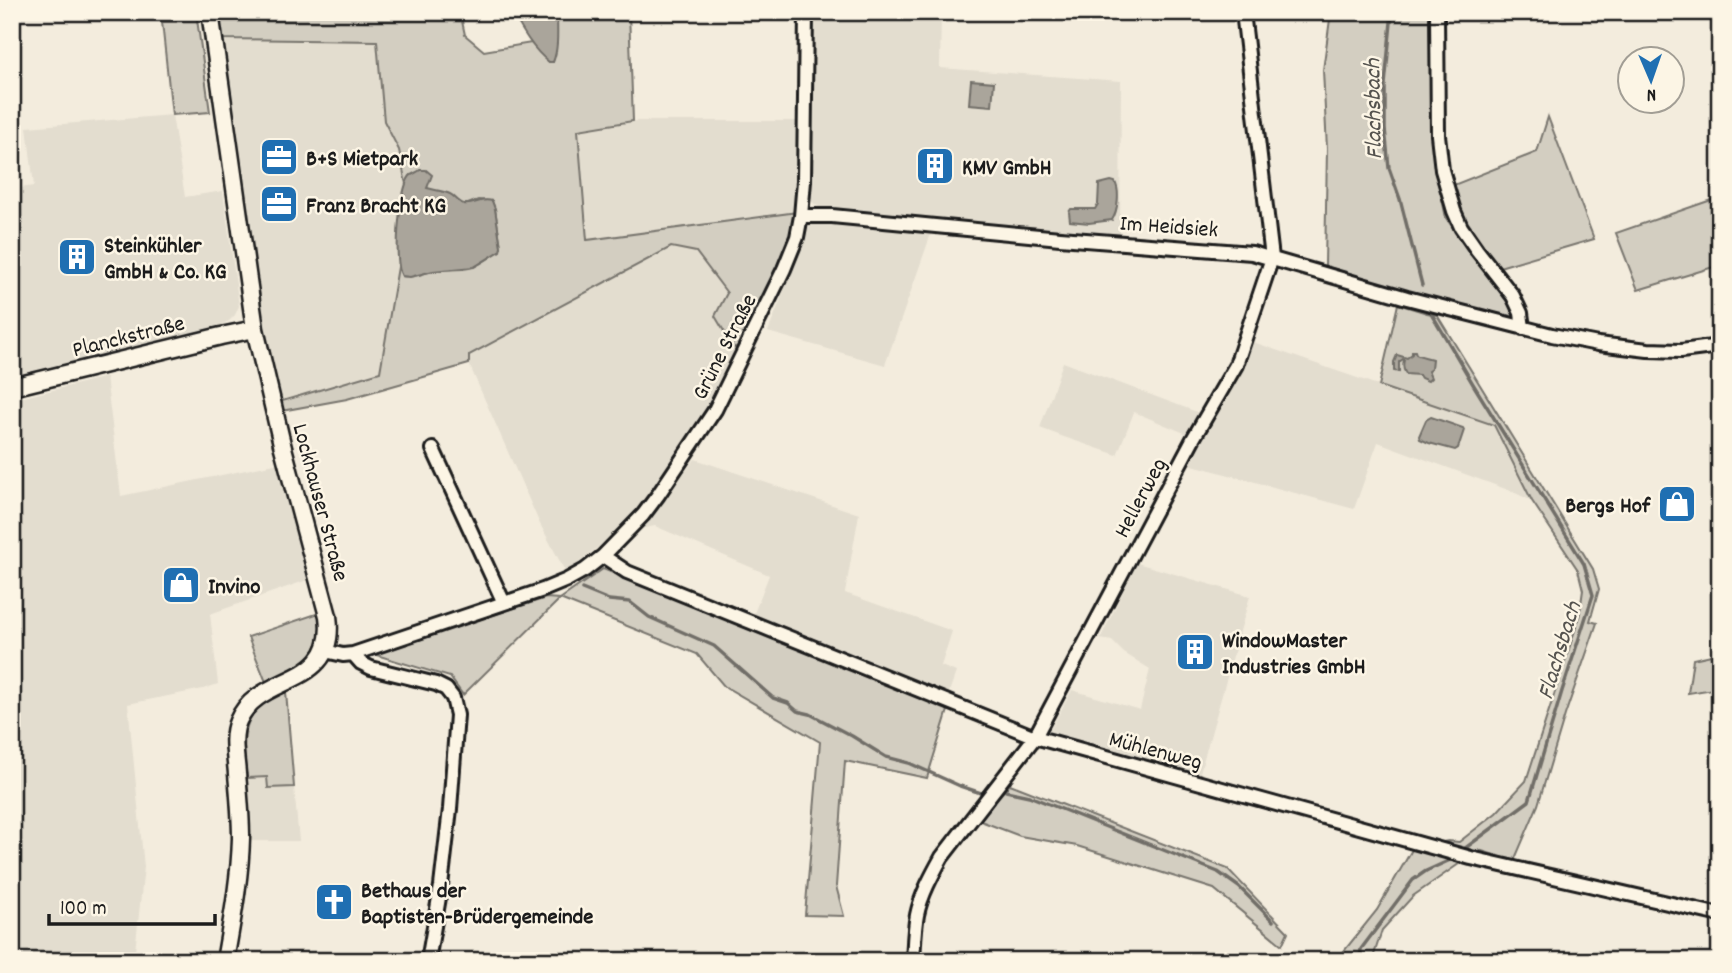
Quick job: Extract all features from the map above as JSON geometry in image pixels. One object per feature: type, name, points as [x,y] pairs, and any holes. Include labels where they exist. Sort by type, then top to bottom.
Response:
[{"type":"street","name":"Lockhauser Straße","points":[[210,12],[255,330],[328,616],[330,634],[325,650]]},
{"type":"street","name":"Grüne Straße","points":[[325,650],[343,655],[353,654],[567,580],[603,556],[643,515],[715,410],[797,237],[804,181],[806,12]]},
{"type":"street","name":"Hellerweg","points":[[913,961],[917,915],[932,874],[942,857],[1035,737],[1193,439],[1236,365],[1272,258],[1243,12]]},
{"type":"street","points":[[1437,12],[1438,135],[1447,190],[1461,227],[1513,296],[1521,313],[1523,328]]},
{"type":"street","name":"Im Heidsiek","points":[[801,216],[832,216],[1252,253],[1407,298],[1598,344],[1681,351],[1720,346]]},
{"type":"street","name":"Planckstraße","points":[[12,387],[255,330]]},
{"type":"street","points":[[433,449],[504,603]]},
{"type":"street","name":"Mühlenweg","points":[[603,556],[627,572],[1035,737],[1471,858],[1720,915]]},
{"type":"street","points":[[225,961],[237,888],[241,838],[235,728],[246,707],[256,697],[300,675],[316,663],[325,650]]},
{"type":"street","name":"Grüne Straße","points":[[353,654],[371,668],[436,684],[446,689],[453,698],[457,715],[450,809],[441,886],[428,961]]},
{"type":"shaded area","points":[[176,12],[196,12],[210,112],[172,115],[162,22],[176,22]]},
{"type":"shaded area","points":[[216,12],[460,12],[465,35],[484,51],[531,43],[549,62],[553,62],[557,12],[629,12],[633,121],[578,130],[587,240],[798,212],[793,236],[744,343],[734,348],[715,316],[727,293],[696,252],[671,247],[469,355],[469,364],[347,399],[281,411],[279,402],[380,372],[398,267],[402,276],[411,277],[439,270],[469,268],[482,263],[501,247],[495,209],[492,201],[478,200],[462,204],[449,194],[428,189],[428,184],[411,175],[406,184],[399,150],[384,121],[377,41],[220,39]]},
{"type":"shaded area","points":[[512,12],[557,12],[557,44],[553,62],[549,62],[533,46]]},
{"type":"shaded area","points":[[812,12],[941,12],[940,68],[1121,81],[1120,237],[825,212],[811,201]]},
{"type":"shaded area","points":[[1331,12],[1433,12],[1433,154],[1446,218],[1510,306],[1515,320],[1453,305],[1325,266],[1327,149],[1323,70]]},
{"type":"shaded area","points":[[220,39],[377,41],[384,121],[399,150],[406,184],[398,223],[398,267],[380,372],[279,402],[249,245]]},
{"type":"shaded area","points":[[971,80],[994,82],[992,106],[969,104]]},
{"type":"shaded area","points":[[172,115],[185,197],[223,191],[239,306],[235,315],[219,326],[12,376],[12,189],[34,186],[27,127]]},
{"type":"shaded area","points":[[1548,117],[1594,239],[1496,268],[1457,209],[1451,186],[1537,152]]},
{"type":"shaded area","points":[[633,121],[800,121],[798,212],[587,241],[578,130]]},
{"type":"shaded area","points":[[420,170],[426,170],[432,175],[427,188],[450,194],[462,203],[492,201],[500,251],[474,267],[402,276],[398,257],[400,210],[406,183],[410,176]]},
{"type":"shaded area","points":[[1111,181],[1117,186],[1118,196],[1112,220],[1089,223],[1070,221],[1071,209],[1095,209],[1098,204],[1099,184]]},
{"type":"shaded area","points":[[1720,197],[1720,265],[1638,290],[1616,233]]},
{"type":"shaded area","points":[[821,220],[932,231],[885,365],[768,332],[809,226]]},
{"type":"shaded area","points":[[671,247],[696,252],[727,293],[716,316],[734,348],[727,377],[703,421],[653,491],[618,531],[566,573],[539,522],[469,364],[469,355]]},
{"type":"shaded area","points":[[1398,304],[1437,315],[1593,569],[1599,589],[1590,621],[1597,623],[1538,805],[1514,861],[1479,850],[1413,896],[1382,930],[1372,961],[1336,961],[1377,910],[1413,848],[1448,841],[1459,842],[1496,813],[1526,781],[1579,618],[1583,590],[1578,570],[1532,501],[1494,425],[1379,386]]},
{"type":"shaded area","points":[[1250,341],[1494,425],[1532,501],[1378,442],[1354,509],[1185,463],[1239,370]]},
{"type":"shaded area","points":[[1412,351],[1432,359],[1431,369],[1428,371],[1431,378],[1428,381],[1419,375],[1406,374],[1403,359],[1399,362],[1399,372],[1394,371],[1397,355],[1407,358]]},
{"type":"shaded area","points":[[1063,362],[1202,414],[1187,434],[1134,412],[1117,455],[1064,437],[1040,428]]},
{"type":"shaded area","points":[[106,377],[121,496],[280,463],[310,579],[210,614],[218,684],[128,704],[144,867],[134,961],[12,961],[12,730],[19,728],[12,677],[12,400]]},
{"type":"shaded area","points":[[1431,417],[1463,428],[1458,448],[1455,450],[1420,439],[1426,420]]},
{"type":"shaded area","points":[[695,459],[859,514],[845,593],[952,631],[941,666],[956,672],[948,695],[753,616],[769,575],[655,526],[640,529]]},
{"type":"shaded area","points":[[1137,563],[1250,596],[1199,776],[1049,732],[1072,690],[1140,710],[1150,669],[1124,653],[1112,641],[1100,639]]},
{"type":"shaded area","points":[[603,569],[949,707],[927,778],[845,761],[836,886],[844,916],[805,915],[820,742],[724,686],[697,654],[560,599]]},
{"type":"shaded area","points":[[546,598],[560,599],[463,695],[450,677],[373,654]]},
{"type":"shaded area","points":[[319,613],[319,640],[308,658],[266,682],[248,637]]},
{"type":"shaded area","points":[[1720,653],[1720,688],[1688,693],[1693,659]]},
{"type":"shaded area","points":[[286,692],[294,787],[268,788],[267,777],[247,778],[245,736],[247,726],[257,708]]},
{"type":"shaded area","points":[[268,777],[269,788],[294,787],[299,841],[248,841],[247,778]]},
{"type":"shaded area","points":[[1010,784],[1228,869],[1288,932],[1282,945],[1214,889],[1077,846],[1020,836],[978,820]]},
{"type":"waterway","name":"Flachsbach","points":[[1392,12],[1385,84],[1385,129],[1389,168],[1400,199],[1422,285]]},
{"type":"waterway","name":"Flachsbach","points":[[1430,311],[1584,564],[1593,595],[1529,801],[1460,852]]},
{"type":"waterway","points":[[582,589],[609,600],[630,602],[649,617],[714,646],[773,698],[788,703],[797,711],[810,714],[886,757],[909,763],[981,793]]},
{"type":"waterway","points":[[1006,791],[1029,796],[1218,872],[1239,887],[1273,921]]},
{"type":"waterway","name":"Flachsbach","points":[[1360,961],[1361,949],[1413,880],[1454,857]]},
{"type":"place","name":"B+S Mietpark","points":[[279,157]]},
{"type":"place","name":"KMV GmbH","points":[[935,166]]},
{"type":"place","name":"Franz Bracht KG","points":[[279,204]]},
{"type":"place","name":"Steinkühler GmbH & Co. KG","points":[[77,257]]},
{"type":"place","name":"Bergs Hof","points":[[1677,504]]},
{"type":"place","name":"Invino","points":[[181,585]]},
{"type":"place","name":"WindowMaster Industries GmbH","points":[[1195,652]]},
{"type":"place","name":"Bethaus der Baptisten-Brüdergemeinde","points":[[334,902]]}]
